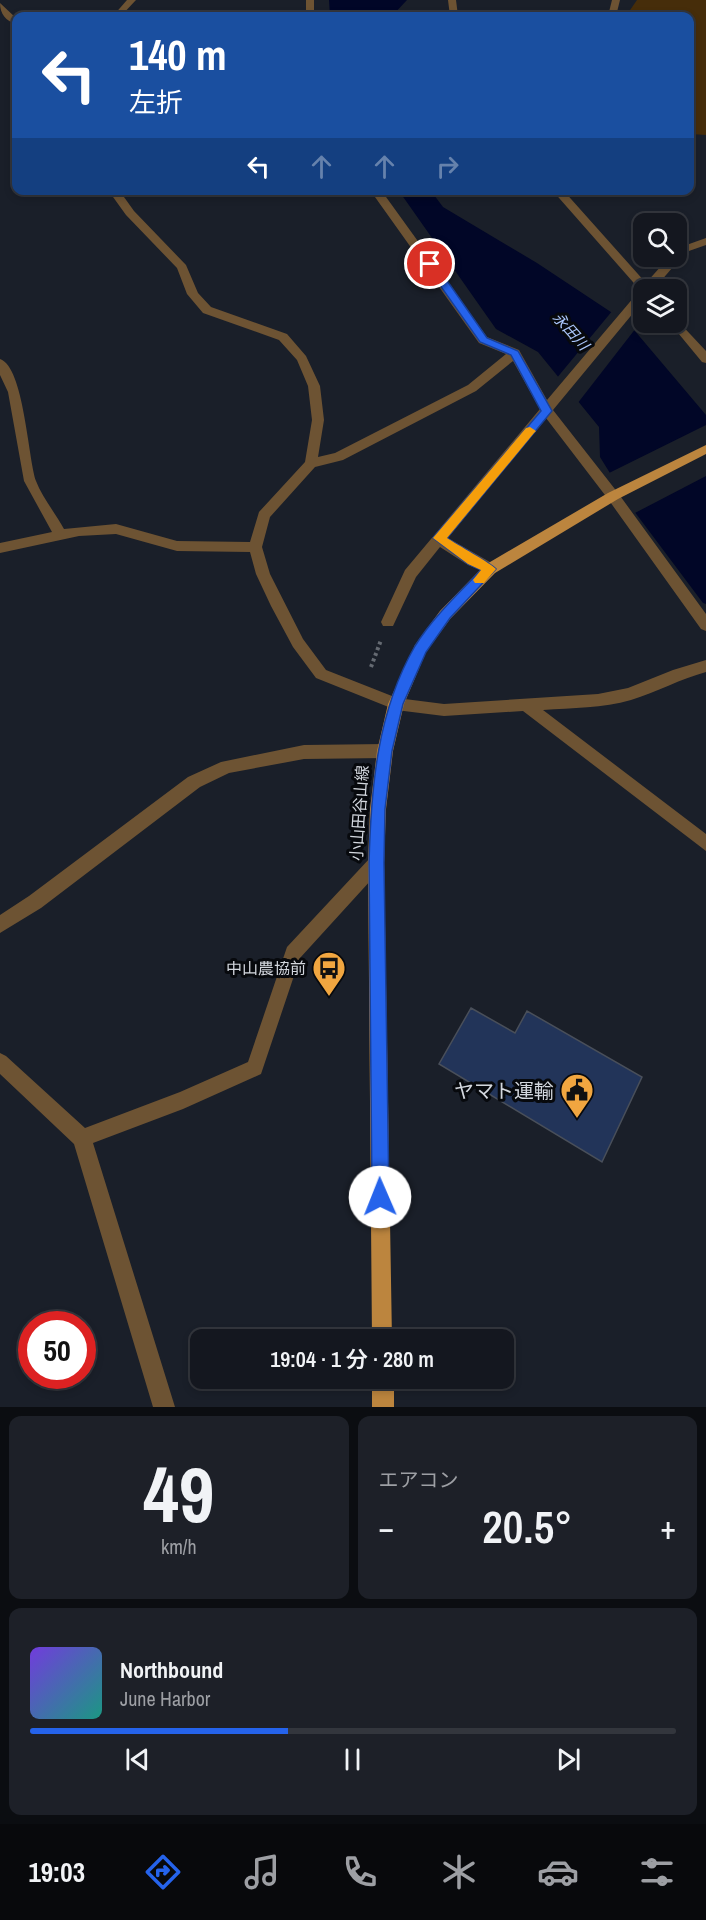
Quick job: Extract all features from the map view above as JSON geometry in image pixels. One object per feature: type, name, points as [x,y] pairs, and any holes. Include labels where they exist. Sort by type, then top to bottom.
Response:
[{"type":"main road","name":"小山田谷山線","points":[[382,1329],[376,863],[378,809],[385,751],[396,704],[420,649],[445,615],[490,569],[614,496],[706,448]]},
{"type":"main road","points":[[379,1405],[381,1389]]},
{"type":"street","points":[[121,12],[132,0]]},
{"type":"street","points":[[117,195],[130,213],[182,267],[193,294],[207,310],[282,338],[302,358],[314,386],[318,420],[311,464]]},
{"type":"street","points":[[379,195],[483,340],[515,353],[547,411],[614,496],[706,625]]},
{"type":"street","points":[[562,195],[635,279]]},
{"type":"street","points":[[687,248],[706,241]]},
{"type":"street","points":[[655,279],[666,267]]},
{"type":"street","points":[[388,622],[410,574],[633,305]]},
{"type":"street","points":[[683,333],[706,360]]},
{"type":"street","points":[[515,353],[472,388],[338,457],[311,464],[264,515],[255,547],[263,574],[298,644],[321,675],[396,704],[444,710],[598,700],[630,694],[706,666]]},
{"type":"street","points":[[0,363],[14,392],[30,481],[61,536]]},
{"type":"street","points":[[0,548],[79,531],[116,530],[177,546],[255,547]]},
{"type":"street","points":[[439,538],[473,561],[490,569]]},
{"type":"street","points":[[527,706],[706,844]]},
{"type":"street","points":[[0,924],[35,902],[194,782],[227,767],[304,752],[385,751]]},
{"type":"street","points":[[82,1138],[183,1100],[255,1068],[293,953],[376,863]]},
{"type":"street","points":[[0,1062],[82,1138],[164,1407]]},
{"type":"path","points":[[371,667],[388,622]]},
{"type":"shaded area","points":[[637,0],[706,0],[706,135],[694,134],[694,12],[629,12]]},
{"type":"water","points":[[329,0],[407,0],[396,12],[330,12]]},
{"type":"water","name":"永田川","points":[[402,195],[434,195],[443,207],[537,263],[629,324],[633,333],[637,333],[706,415],[706,604],[631,507],[600,457],[599,427],[538,352],[496,329]]},
{"type":"pier","points":[[613,310],[633,326],[633,332],[577,404],[556,379]]},
{"type":"pier","points":[[706,425],[706,476],[633,514],[607,474]]},
{"type":"building","name":"ヤマト運輸","points":[[471,1008],[515,1033],[527,1011],[642,1077],[602,1162],[439,1064]]},
{"type":"slow traffic","points":[[479,580],[490,569],[473,561],[439,538],[530,431]]},
{"type":"place","name":"中山農協前","points":[[329,997]]},
{"type":"place","name":"ヤマト運輸","points":[[577,1119]]},
{"type":"route","points":[[380,1197],[376,863],[378,809],[385,751],[396,704],[420,649],[445,615],[490,569],[473,561],[439,538],[547,411],[515,353],[483,340],[430,264]]}]
